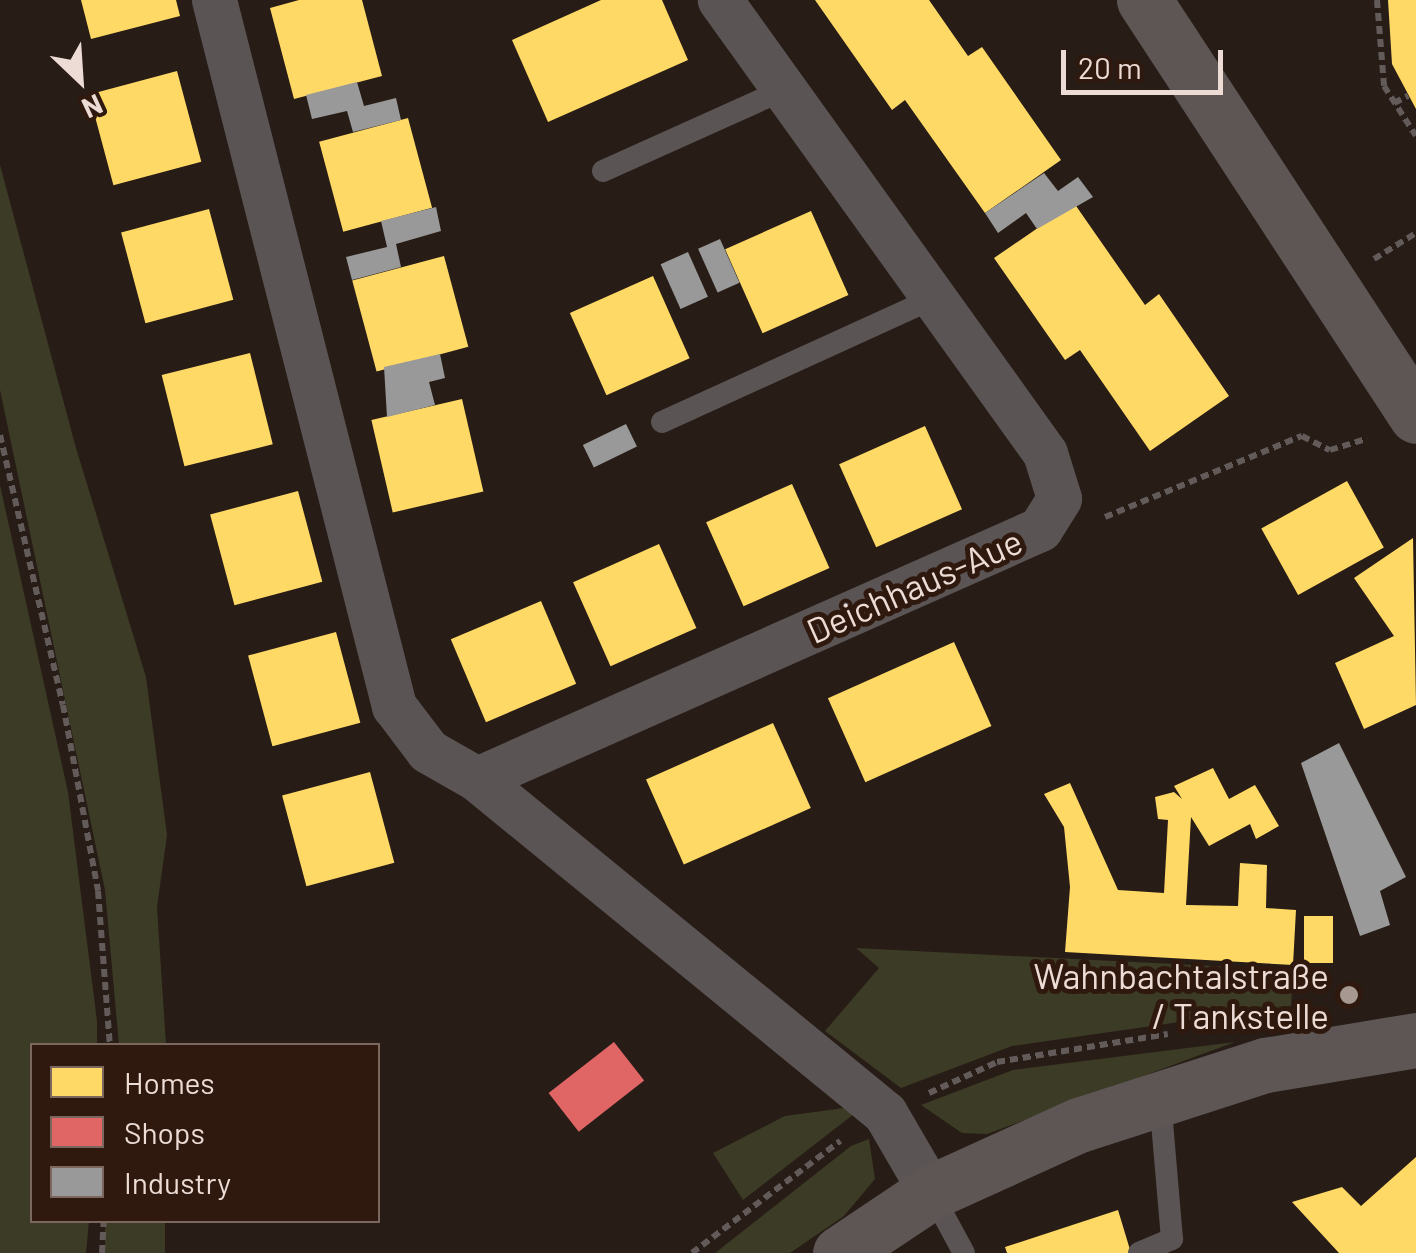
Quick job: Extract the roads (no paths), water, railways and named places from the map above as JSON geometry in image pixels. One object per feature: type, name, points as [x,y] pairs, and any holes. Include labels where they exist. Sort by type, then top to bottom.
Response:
[{"type":"main road","points":[[1144,0],[1399,425]]},
{"type":"main road","points":[[840,1253],[931,1192],[1160,1096],[1265,1065],[1416,1040]]},
{"type":"street","points":[[214,0],[394,706],[428,751],[476,779],[885,1113],[931,1192]]},
{"type":"street","name":"Deichhaus-Aue","points":[[476,779],[1040,529],[1058,498],[1045,454],[720,0]]},
{"type":"lane","points":[[603,172],[784,90]]},
{"type":"lane","points":[[662,422],[932,299]]},
{"type":"lane","points":[[1139,1253],[1173,1246],[1160,1096]]},
{"type":"lane","points":[[931,1192],[964,1253]]},
{"type":"place","name":"Wahnbachtalstraße / Tankstelle","points":[[1349,995]]}]
